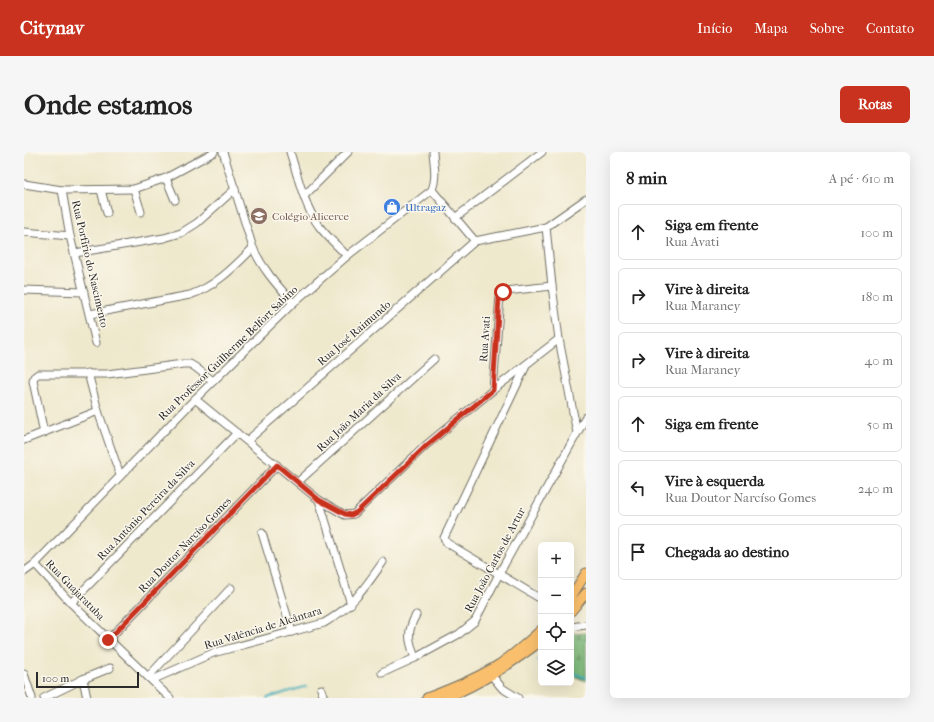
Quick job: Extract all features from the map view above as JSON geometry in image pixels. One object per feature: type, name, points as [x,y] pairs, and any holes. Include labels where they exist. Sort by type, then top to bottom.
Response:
[{"type":"main road","points":[[574,592],[586,573]]},
{"type":"main road","points":[[574,608],[586,594]]},
{"type":"main road","points":[[427,698],[457,686],[499,664],[521,648],[538,633]]},
{"type":"main road","points":[[446,698],[492,676],[538,643]]},
{"type":"street","points":[[24,184],[62,190],[134,189],[166,178],[214,152]]},
{"type":"street","points":[[223,152],[253,248],[261,264],[294,303]]},
{"type":"street","points":[[290,152],[312,213],[319,226],[347,256]]},
{"type":"street","points":[[305,195],[348,152]]},
{"type":"street","points":[[433,152],[436,175],[432,190],[475,241],[546,227],[586,199]]},
{"type":"street","points":[[455,218],[542,152]]},
{"type":"street","points":[[166,178],[175,200]]},
{"type":"street","points":[[75,253],[164,238],[181,233],[197,223],[235,188]]},
{"type":"street","points":[[134,189],[141,212]]},
{"type":"street","name":"Rua Porfírio do Nascimento","points":[[62,190],[70,236],[96,343]]},
{"type":"street","points":[[101,190],[107,213]]},
{"type":"street","name":"Rua Professor Guilherme Belfort Sabino","points":[[24,572],[35,564],[195,399],[294,303],[347,256],[432,190]]},
{"type":"street","points":[[546,227],[559,339],[577,433]]},
{"type":"street","points":[[24,232],[70,236]]},
{"type":"street","name":"Rua José Raimundo","points":[[247,441],[475,241]]},
{"type":"street","points":[[90,314],[199,292],[215,283],[253,248]]},
{"type":"street","name":"Rua Avati","points":[[493,390],[500,296],[506,291],[552,286]]},
{"type":"street","points":[[24,290],[84,292]]},
{"type":"street","points":[[195,399],[319,500],[345,514],[354,514],[426,446],[493,390],[559,339]]},
{"type":"street","name":"Rua João Maria da Silva","points":[[298,482],[434,358]]},
{"type":"street","points":[[44,433],[33,381],[34,377],[38,374],[125,372],[190,364],[213,381]]},
{"type":"street","points":[[525,366],[444,536],[447,543],[538,597]]},
{"type":"street","points":[[88,373],[98,411],[120,475]]},
{"type":"street","points":[[24,440],[98,411]]},
{"type":"street","name":"Rua João Carlos de Artur","points":[[382,673],[415,658],[459,634],[475,621],[499,574],[586,417]]},
{"type":"street","name":"Rua Antônio Pereira da Silva","points":[[71,603],[237,433]]},
{"type":"street","name":"Rua Doutor Narcíso Gomes","points":[[108,640],[277,465]]},
{"type":"street","points":[[319,500],[351,604]]},
{"type":"street","points":[[262,533],[292,632]]},
{"type":"street","name":"Rua Valência de Alcântara","points":[[150,678],[213,653],[308,629],[324,623],[351,604],[383,562]]},
{"type":"street","name":"Rua Guajaratuba","points":[[35,564],[108,640],[170,698]]},
{"type":"street","points":[[150,678],[231,588]]},
{"type":"street","points":[[574,594],[586,594]]},
{"type":"street","points":[[415,658],[408,638],[416,615]]},
{"type":"street","points":[[574,627],[586,625]]},
{"type":"street","points":[[44,698],[110,668]]},
{"type":"street","points":[[24,674],[32,698]]},
{"type":"street","points":[[492,676],[502,688],[518,698]]},
{"type":"street","points":[[83,679],[87,698]]},
{"type":"street","points":[[321,689],[324,698]]},
{"type":"green space","points":[[586,633],[586,681],[574,676],[574,634]]},
{"type":"waterway","points":[[574,673],[586,678]]},
{"type":"waterway","points":[[267,698],[307,686]]},
{"type":"place","name":"Ultragaz","points":[[392,207]]},
{"type":"place","name":"Colégio Alicerce","points":[[259,216]]},
{"type":"route","points":[[108,640],[277,465],[319,500],[348,515],[357,512],[426,446],[493,390],[499,298],[503,292]]}]
